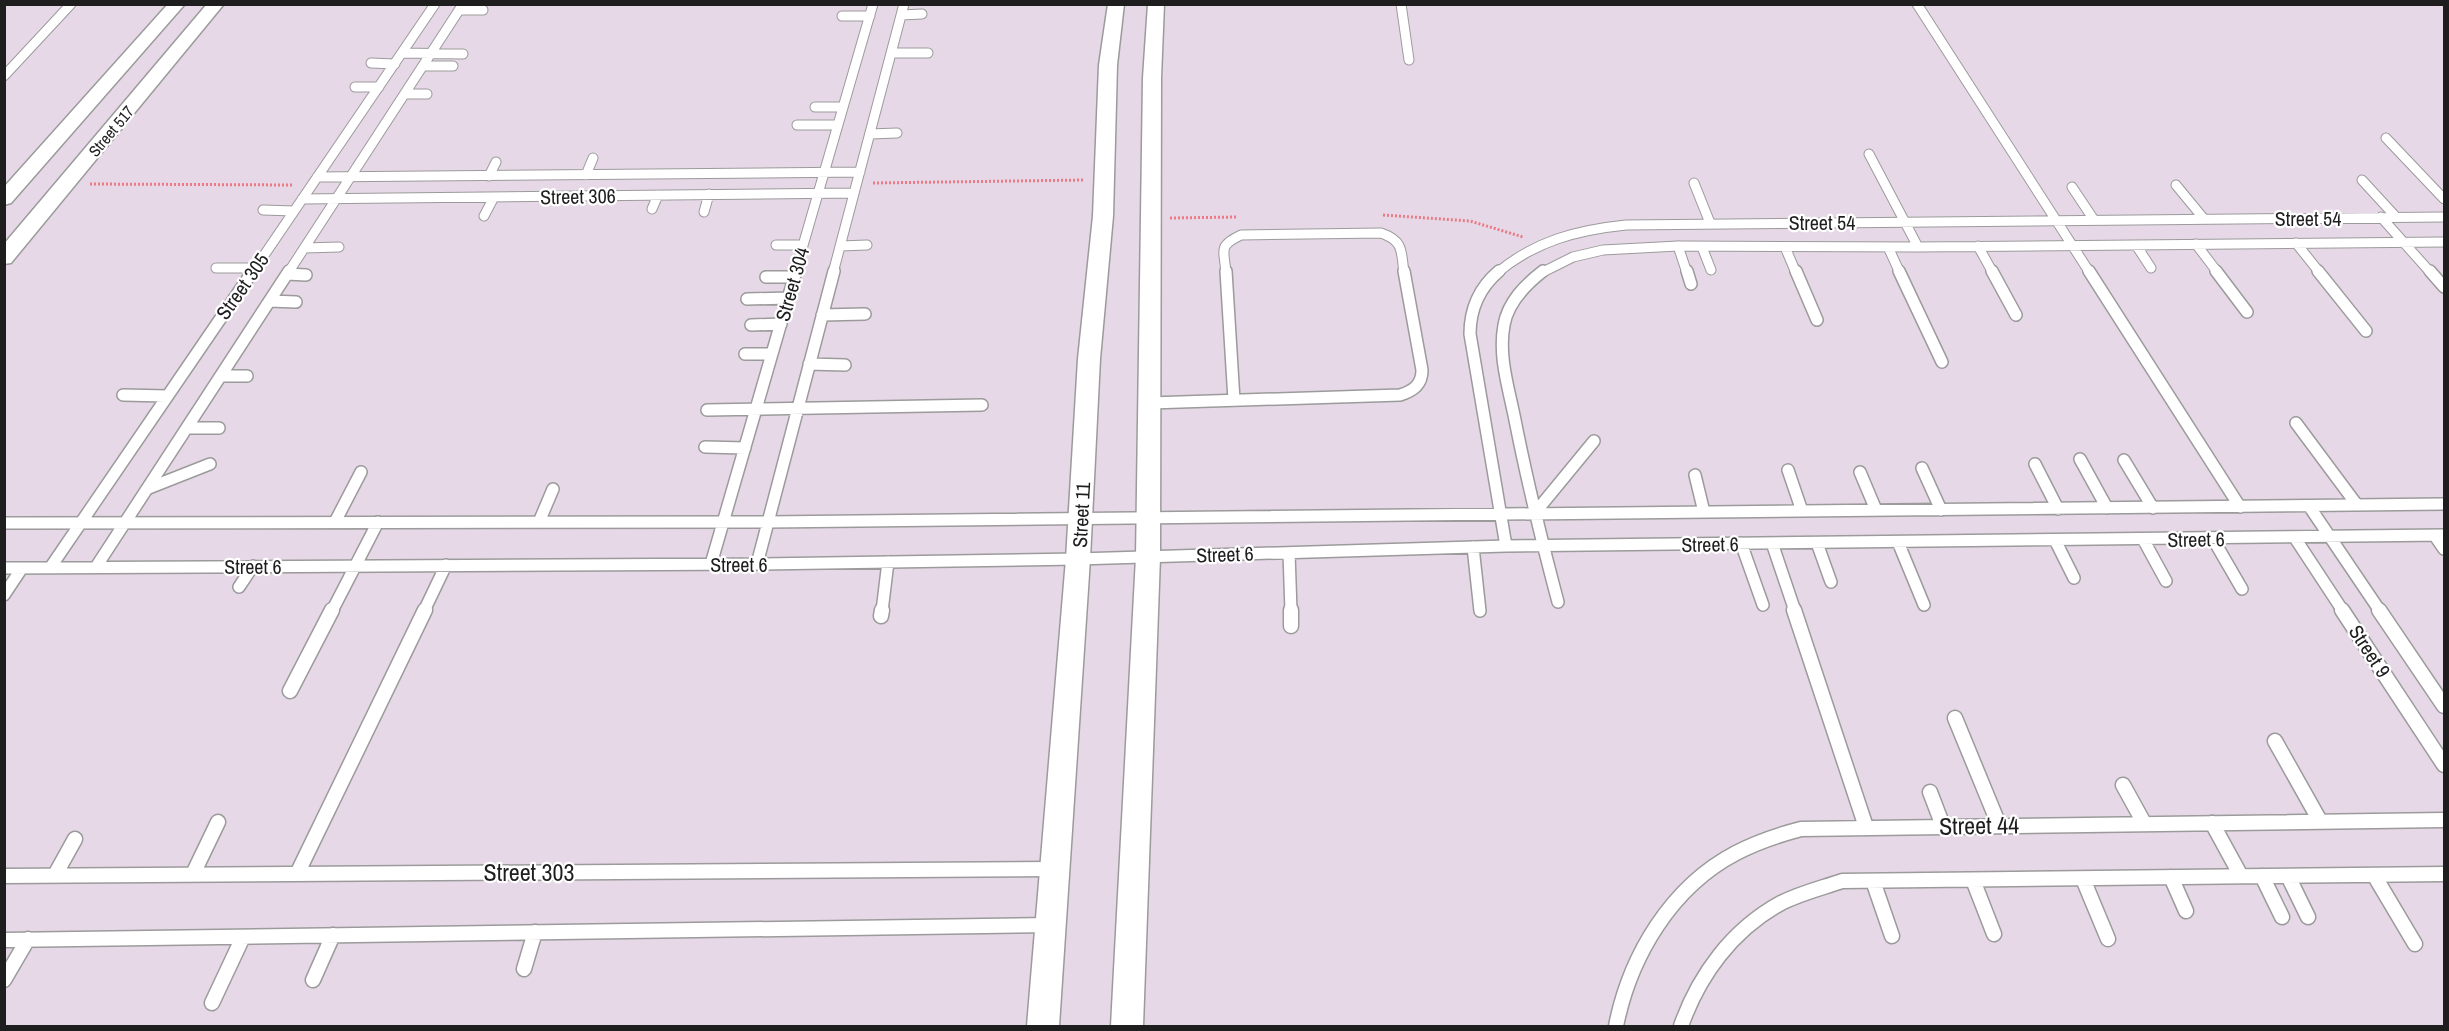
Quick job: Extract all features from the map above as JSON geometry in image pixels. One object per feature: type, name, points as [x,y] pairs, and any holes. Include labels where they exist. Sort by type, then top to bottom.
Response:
[{"type":"street","name":"Street 517","points":[[4,199],[177,4]]},
{"type":"street","name":"Street 517","points":[[4,258],[13,240],[67,184],[216,4]]},
{"type":"street","name":"Street 11","points":[[1043,1026],[1078,559],[1089,359],[1103,216],[1108,65],[1116,4]]},
{"type":"street","points":[[1127,1026],[1148,557],[1152,78],[1156,4]]},
{"type":"lane","points":[[4,76],[71,4]]},
{"type":"lane","name":"Street 305","points":[[50,568],[435,4]]},
{"type":"lane","name":"Street 304","points":[[711,564],[873,4]]},
{"type":"lane","points":[[1401,4],[1409,60]]},
{"type":"lane","points":[[1917,4],[2240,507]]},
{"type":"lane","points":[[461,7],[483,10]]},
{"type":"lane","name":"Street 305","points":[[96,567],[461,7]]},
{"type":"lane","points":[[902,10],[922,14]]},
{"type":"lane","name":"Street 304","points":[[757,564],[902,10]]},
{"type":"lane","points":[[842,16],[870,16]]},
{"type":"lane","points":[[402,53],[463,54]]},
{"type":"lane","points":[[891,53],[928,53]]},
{"type":"lane","points":[[371,63],[395,64]]},
{"type":"lane","points":[[423,66],[453,66]]},
{"type":"lane","points":[[355,87],[379,87]]},
{"type":"lane","points":[[405,94],[427,94]]},
{"type":"lane","points":[[815,107],[843,107]]},
{"type":"lane","points":[[797,125],[837,125]]},
{"type":"lane","points":[[870,134],[897,134]]},
{"type":"lane","points":[[2386,138],[2445,199]]},
{"type":"lane","points":[[1869,154],[1918,247]]},
{"type":"lane","points":[[586,175],[593,158]]},
{"type":"lane","points":[[489,176],[496,162]]},
{"type":"lane","name":"Street 306","points":[[314,181],[351,177],[825,172],[857,182]]},
{"type":"lane","points":[[678,195],[685,174]]},
{"type":"lane","points":[[2362,180],[2396,217]]},
{"type":"lane","name":"Street 306","points":[[302,199],[819,193],[857,182]]},
{"type":"lane","points":[[1694,183],[1710,223]]},
{"type":"lane","points":[[2176,185],[2204,219]]},
{"type":"lane","points":[[2072,187],[2094,220]]},
{"type":"lane","points":[[704,212],[709,194]]},
{"type":"lane","points":[[652,209],[658,195]]},
{"type":"lane","points":[[484,216],[494,197]]},
{"type":"lane","points":[[263,210],[294,211]]},
{"type":"lane","points":[[2382,217],[2445,287]]},
{"type":"lane","name":"Street 54","points":[[1506,546],[1470,339],[1472,314],[1480,290],[1516,255],[1541,242],[1573,231],[1611,226],[1710,223],[2445,217]]},
{"type":"lane","points":[[1150,404],[1400,394],[1416,388],[1420,383],[1422,370],[1399,243],[1381,233],[1241,235],[1229,238],[1224,246],[1234,400]]},
{"type":"lane","name":"Street 54","points":[[1558,602],[1534,514],[1503,353],[1504,323],[1512,302],[1526,284],[1547,267],[1573,256],[1602,250],[1678,246],[1918,247],[2445,242]]},
{"type":"lane","points":[[2296,243],[2366,331]]},
{"type":"lane","points":[[2196,244],[2247,312]]},
{"type":"lane","points":[[776,245],[804,245]]},
{"type":"lane","points":[[840,246],[867,245]]},
{"type":"lane","points":[[2136,245],[2151,268]]},
{"type":"lane","points":[[1678,246],[1691,284]]},
{"type":"lane","points":[[1978,246],[2016,315]]},
{"type":"lane","points":[[305,248],[339,247]]},
{"type":"lane","points":[[1702,247],[1712,270]]},
{"type":"lane","points":[[1785,247],[1817,320]]},
{"type":"lane","points":[[1888,247],[1942,362]]},
{"type":"lane","points":[[216,268],[255,268]]},
{"type":"lane","points":[[287,274],[306,275]]},
{"type":"lane","points":[[766,277],[794,277]]},
{"type":"lane","points":[[747,299],[788,298]]},
{"type":"lane","points":[[270,301],[296,302]]},
{"type":"lane","points":[[822,315],[865,314]]},
{"type":"lane","points":[[751,325],[781,324]]},
{"type":"lane","points":[[745,354],[772,354]]},
{"type":"lane","points":[[809,364],[845,364]]},
{"type":"lane","points":[[222,376],[247,376]]},
{"type":"lane","points":[[123,395],[167,396]]},
{"type":"lane","points":[[707,410],[982,405]]},
{"type":"lane","points":[[2296,423],[2357,505]]},
{"type":"lane","points":[[187,428],[219,428]]},
{"type":"lane","points":[[1534,514],[1594,441]]},
{"type":"lane","points":[[705,447],[745,448]]},
{"type":"lane","points":[[2080,459],[2107,508]]},
{"type":"lane","points":[[2124,460],[2153,508]]},
{"type":"lane","points":[[148,488],[210,464]]},
{"type":"lane","points":[[2035,464],[2058,509]]},
{"type":"lane","points":[[1922,468],[1941,510]]},
{"type":"lane","points":[[1788,470],[1802,511]]},
{"type":"lane","points":[[335,522],[361,472]]},
{"type":"lane","points":[[1860,472],[1876,510]]},
{"type":"lane","points":[[1695,475],[1704,512]]},
{"type":"lane","points":[[539,522],[553,489]]},
{"type":"lane","name":"Street 6","points":[[4,523],[768,522],[2445,504]]},
{"type":"lane","name":"Street 9","points":[[2310,506],[2445,706]]},
{"type":"lane","points":[[290,691],[378,522]]},
{"type":"lane","points":[[2440,536],[2445,549]]},
{"type":"lane","name":"Street 6","points":[[4,568],[757,564],[1078,559],[1506,546],[2440,536]]},
{"type":"lane","points":[[2213,538],[2242,588]]},
{"type":"lane","name":"Street 9","points":[[2295,538],[2445,765]]},
{"type":"lane","points":[[2143,539],[2166,581]]},
{"type":"lane","points":[[2055,540],[2074,578]]},
{"type":"lane","points":[[1898,542],[1924,605]]},
{"type":"lane","points":[[1741,543],[1763,605]]},
{"type":"lane","points":[[1772,543],[1866,827]]},
{"type":"lane","points":[[1817,543],[1831,582]]},
{"type":"lane","points":[[1473,547],[1480,611]]},
{"type":"lane","points":[[1289,553],[1291,626]]},
{"type":"lane","points":[[881,616],[888,562]]},
{"type":"lane","points":[[297,874],[446,565]]},
{"type":"lane","points":[[239,587],[253,566]]},
{"type":"lane","points":[[4,595],[22,568]]},
{"type":"lane","points":[[1955,718],[2000,825]]},
{"type":"lane","points":[[2275,741],[2320,821]]},
{"type":"lane","points":[[2123,785],[2144,824]]},
{"type":"lane","points":[[1930,792],[1943,826]]},
{"type":"lane","name":"Street 44","points":[[1616,1026],[1618,1011],[1634,965],[1657,924],[1686,891],[1720,863],[1759,841],[1801,830],[1866,827],[2445,820]]},
{"type":"lane","points":[[193,874],[218,822]]},
{"type":"lane","points":[[2212,823],[2241,876]]},
{"type":"lane","points":[[55,875],[75,839]]},
{"type":"lane","name":"Street 303","points":[[4,876],[1053,869]]},
{"type":"lane","points":[[1681,1026],[1684,1014],[1705,975],[1731,941],[1764,915],[1801,894],[1842,881],[2445,874]]},
{"type":"lane","points":[[2374,875],[2415,944]]},
{"type":"lane","points":[[2262,876],[2282,917]]},
{"type":"lane","points":[[2288,876],[2308,917]]},
{"type":"lane","points":[[2171,877],[2186,911]]},
{"type":"lane","points":[[2083,879],[2108,939]]},
{"type":"lane","points":[[1973,880],[1994,934]]},
{"type":"lane","points":[[1873,881],[1892,936]]},
{"type":"lane","points":[[4,940],[1050,925]]},
{"type":"lane","points":[[524,969],[535,932]]},
{"type":"lane","points":[[313,980],[333,935]]},
{"type":"lane","points":[[212,1003],[243,936]]},
{"type":"lane","points":[[4,980],[28,939]]},
{"type":"path","points":[[857,182],[1104,180]]},
{"type":"path","points":[[67,184],[314,181]]},
{"type":"shaded area","points":[[5,5],[2444,5],[2444,1026],[5,1026]]}]
